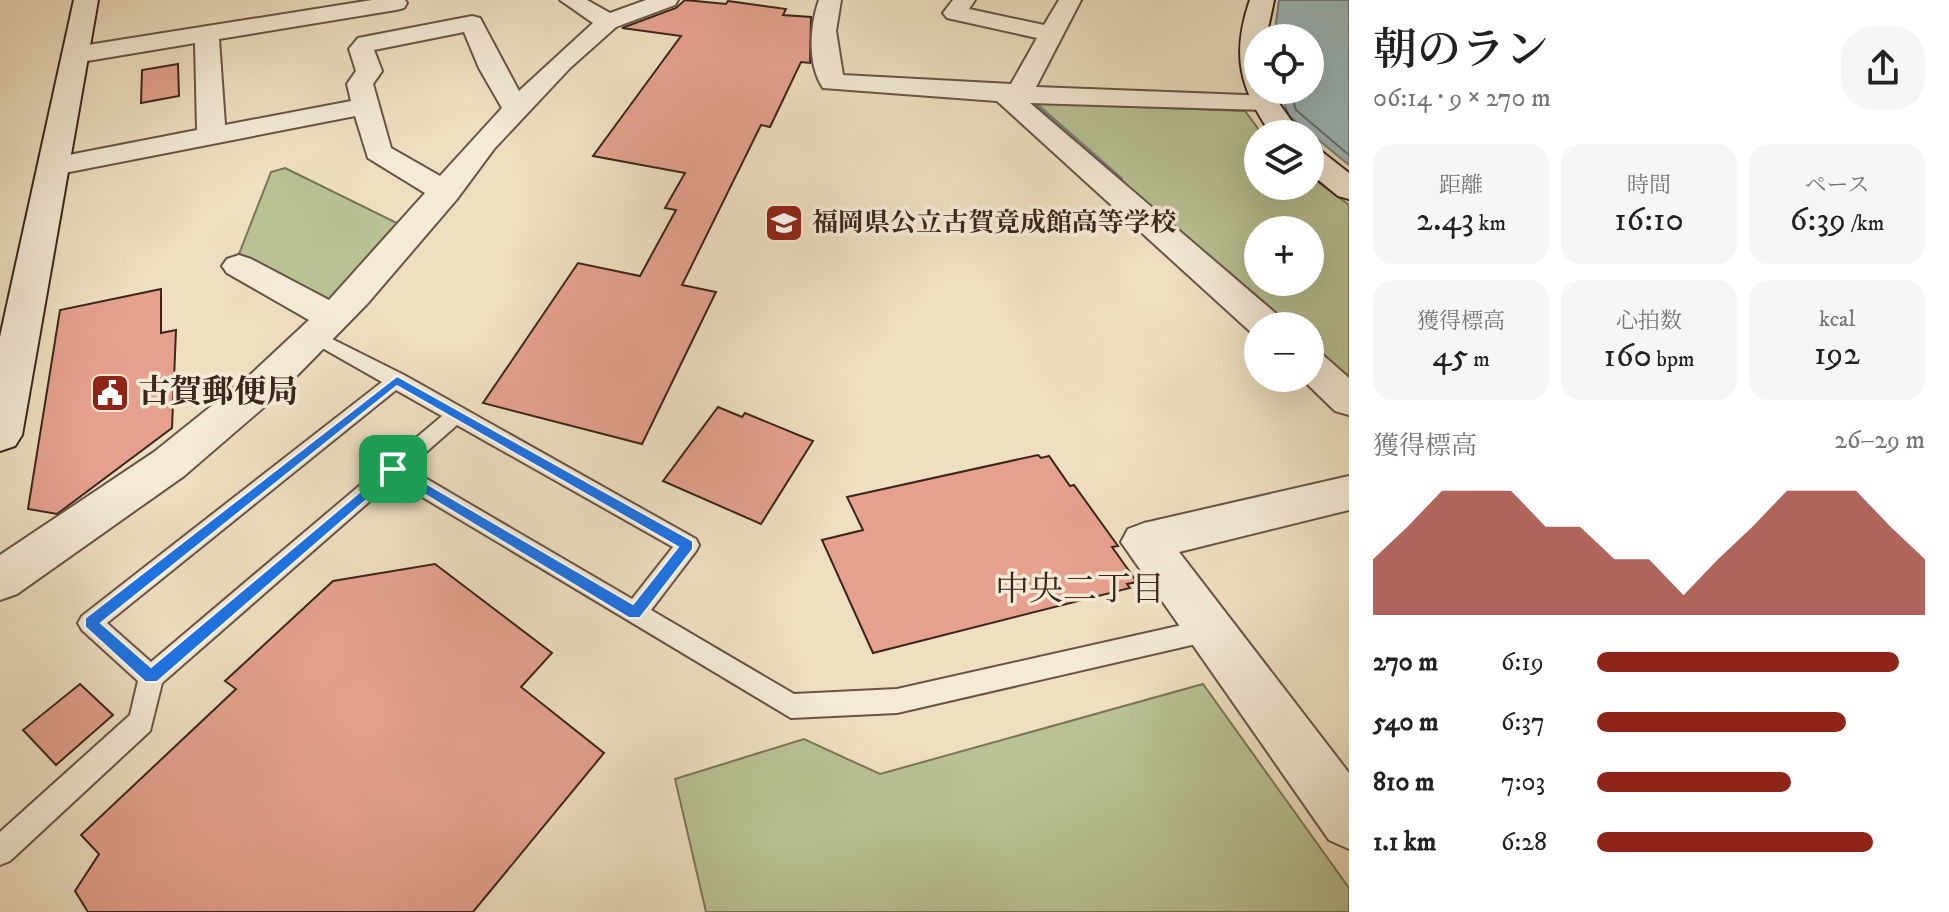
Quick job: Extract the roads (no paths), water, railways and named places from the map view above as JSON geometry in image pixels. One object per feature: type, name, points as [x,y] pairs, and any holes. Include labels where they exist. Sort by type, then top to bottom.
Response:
[{"type":"street","points":[[0,435],[86,0]]},
{"type":"street","points":[[571,0],[608,22]]},
{"type":"street","points":[[0,580],[169,464],[325,327],[446,192],[516,108],[561,63],[608,22],[667,0]]},
{"type":"street","points":[[830,0],[824,17],[826,60],[832,82],[1004,94],[1244,92]]},
{"type":"street","points":[[964,0],[955,13],[1052,34]]},
{"type":"street","points":[[1004,94],[1021,90],[1070,0]]},
{"type":"street","points":[[1255,24],[1262,0]]},
{"type":"street","points":[[75,55],[207,33],[288,10],[396,3]]},
{"type":"street","points":[[446,192],[378,152],[360,84],[369,71],[361,49],[367,43],[472,23],[492,68],[516,108]]},
{"type":"street","points":[[207,33],[211,135]]},
{"type":"street","points":[[1004,94],[1251,312]]},
{"type":"street","points":[[54,166],[365,106]]},
{"type":"street","points":[[1324,169],[1349,189]]},
{"type":"street","points":[[239,266],[325,327]]},
{"type":"street","points":[[1324,377],[1349,401]]},
{"type":"street","points":[[1349,493],[1144,542],[1349,820]]},
{"type":"lane","points":[[325,327],[397,380],[688,545],[635,613]]},
{"type":"lane","points":[[151,677],[90,623],[397,380]]},
{"type":"lane","points":[[0,851],[141,722],[151,677],[456,415]]},
{"type":"lane","points":[[393,469],[791,706],[897,701],[1209,630]]},
{"type":"water","points":[[1279,0],[1349,0],[1349,165],[1324,145],[1324,120],[1294,120],[1288,115],[1285,104],[1324,104],[1324,24],[1276,24]]},
{"type":"waterway","points":[[1031,100],[1120,180]]},
{"type":"place","name":"福岡県公立古賀竟成館高等学校","points":[[784,223]]},
{"type":"place","name":"古賀郵便局","points":[[110,393]]},
{"type":"district","name":"中央二丁目","points":[[1080,590]]}]
